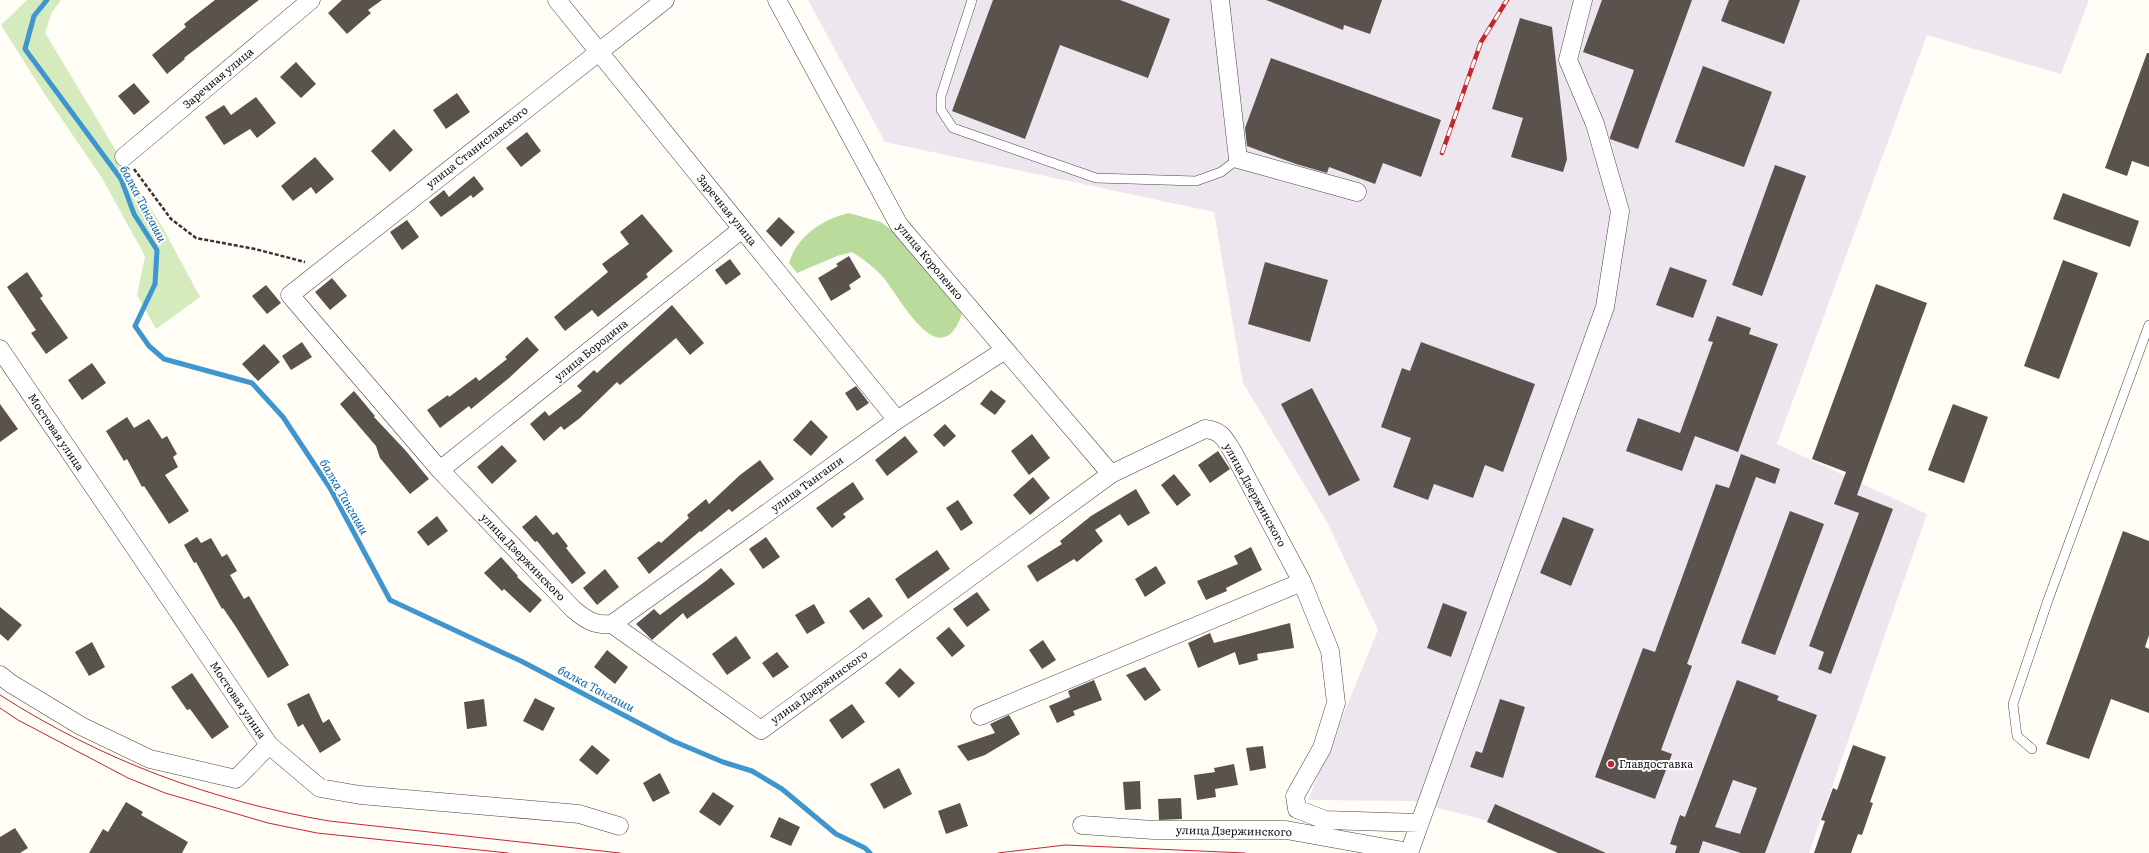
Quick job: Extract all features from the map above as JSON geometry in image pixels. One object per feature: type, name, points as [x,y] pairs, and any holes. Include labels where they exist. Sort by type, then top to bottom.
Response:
[{"type":"street","name":"Заречная улица","points":[[124,157],[311,0]]},
{"type":"street","name":"Заречная улица","points":[[557,0],[897,420]]},
{"type":"street","name":"улица Станиславского","points":[[290,295],[665,0]]},
{"type":"street","name":"улица Короленко","points":[[777,0],[899,225],[1111,474]]},
{"type":"street","points":[[1220,0],[1238,159],[1357,192]]},
{"type":"street","points":[[1409,852],[1605,308],[1620,211],[1595,124],[1568,60],[1583,0]]},
{"type":"street","name":"улица Бородина","points":[[440,470],[742,229]]},
{"type":"street","name":"улица Дзержинского","points":[[290,295],[440,470],[573,609],[589,622],[602,625],[612,624],[761,730],[1111,474],[1205,429],[1217,431],[1225,439],[1233,452],[1302,582],[1330,651],[1336,703],[1322,748],[1296,796],[1297,809],[1325,820],[1420,822]]},
{"type":"street","name":"улица Тангаши","points":[[612,624],[897,420],[1005,350]]},
{"type":"street","name":"Мостовая улица","points":[[3,360],[269,745],[320,788],[360,795],[579,814],[619,826]]},
{"type":"street","points":[[980,716],[1302,582]]},
{"type":"street","points":[[0,675],[10,683],[81,726],[150,759],[236,779],[269,745]]},
{"type":"street","name":"улица Дзержинского","points":[[1082,825],[1153,830],[1286,830],[1409,852]]},
{"type":"lane","points":[[972,0],[941,96],[941,110],[953,128],[1096,178],[1196,181],[1221,172],[1238,159]]},
{"type":"lane","points":[[2032,749],[2017,736],[2014,704],[2048,600],[2149,325]]},
{"type":"path","points":[[124,157],[170,218],[196,238],[255,249],[325,267]]},
{"type":"shaded area","points":[[808,0],[2089,0],[2061,74],[1927,35],[1777,444],[1927,514],[1809,853],[1608,853],[1412,801],[1308,800],[1378,630],[1327,522],[1243,383],[1214,212],[885,142]]},
{"type":"green space","points":[[27,0],[61,0],[52,12],[45,33],[164,230],[200,297],[156,329],[137,295],[145,256],[102,178],[44,93],[1,25]]},
{"type":"green space","points":[[849,213],[881,222],[897,234],[962,314],[953,331],[943,337],[932,335],[921,327],[910,315],[883,277],[868,263],[852,252],[837,256],[797,273],[789,263],[798,245],[812,230],[821,224]]},
{"type":"building","points":[[215,0],[259,0],[184,58],[185,59],[167,74],[152,55],[186,27],[184,24]]},
{"type":"building","points":[[342,0],[382,0],[368,10],[371,13],[347,34],[328,13]]},
{"type":"building","points":[[993,0],[1120,0],[1170,19],[1148,78],[1060,45],[1025,139],[952,111]]},
{"type":"building","points":[[1266,0],[1382,0],[1370,34],[1344,25],[1343,30]]},
{"type":"building","points":[[1602,0],[1692,0],[1638,149],[1610,139],[1634,70],[1583,52]]},
{"type":"building","points":[[1729,0],[1800,0],[1784,44],[1721,21]]},
{"type":"building","points":[[1520,18],[1552,27],[1567,159],[1563,172],[1511,157],[1523,118],[1492,109]]},
{"type":"building","points":[[2147,53],[2149,53],[2149,167],[2132,161],[2127,176],[2105,168]]},
{"type":"building","points":[[1271,58],[1441,120],[1421,177],[1383,163],[1375,184],[1329,167],[1327,173],[1296,164],[1247,146],[1245,128]]},
{"type":"building","points":[[296,62],[316,84],[301,98],[280,77]]},
{"type":"building","points":[[1703,66],[1772,92],[1744,167],[1675,142]]},
{"type":"building","points":[[134,83],[150,102],[134,115],[118,96]]},
{"type":"building","points":[[457,93],[470,112],[446,129],[433,110]]},
{"type":"building","points":[[256,97],[276,123],[257,138],[250,129],[224,145],[205,117],[224,105],[231,115]]},
{"type":"building","points":[[394,129],[413,150],[390,172],[371,151]]},
{"type":"building","points":[[527,132],[541,151],[521,167],[506,148]]},
{"type":"building","points":[[315,157],[334,179],[316,194],[311,187],[293,201],[281,186]]},
{"type":"building","points":[[1775,165],[1806,176],[1762,296],[1732,285]]},
{"type":"building","points":[[474,176],[484,189],[473,198],[471,195],[441,217],[429,202],[444,190],[449,197]]},
{"type":"building","points":[[2063,193],[2139,221],[2130,247],[2053,219]]},
{"type":"building","points":[[642,214],[673,251],[646,274],[648,277],[598,317],[592,310],[565,331],[554,317],[608,272],[602,264],[629,244],[620,232]]},
{"type":"building","points":[[779,217],[795,232],[781,247],[766,231]]},
{"type":"building","points":[[407,220],[419,237],[402,250],[390,232]]},
{"type":"building","points":[[849,256],[861,277],[849,285],[851,289],[831,301],[818,278],[838,266],[836,264]]},
{"type":"building","points":[[730,259],[741,274],[726,285],[715,270]]},
{"type":"building","points":[[2063,260],[2098,273],[2059,379],[2024,366]]},
{"type":"building","points":[[1265,262],[1328,280],[1310,342],[1248,324]]},
{"type":"building","points":[[1670,267],[1707,280],[1693,318],[1656,305]]},
{"type":"building","points":[[27,272],[43,296],[40,298],[68,338],[46,354],[31,333],[36,330],[7,287]]},
{"type":"building","points":[[332,278],[347,296],[330,310],[315,292]]},
{"type":"building","points":[[1876,284],[1927,303],[1857,495],[1893,509],[1831,674],[1818,669],[1824,652],[1809,646],[1859,513],[1834,504],[1846,472],[1812,459]]},
{"type":"building","points":[[266,285],[281,303],[267,314],[252,296]]},
{"type":"building","points":[[672,305],[704,343],[690,355],[676,338],[620,385],[617,382],[580,418],[564,430],[561,426],[544,441],[530,424],[545,411],[549,416],[582,391],[577,386],[594,370],[597,373]]},
{"type":"building","points":[[1717,316],[1751,328],[1749,334],[1778,344],[1738,452],[1695,436],[1682,471],[1626,451],[1638,418],[1680,433],[1713,342],[1708,341]]},
{"type":"building","points":[[527,337],[539,350],[509,378],[471,409],[469,406],[440,428],[427,410],[448,395],[449,397],[476,377],[479,381],[507,359],[505,357]]},
{"type":"building","points":[[302,342],[312,357],[291,370],[282,356]]},
{"type":"building","points":[[1421,342],[1535,384],[1503,472],[1485,465],[1473,498],[1434,484],[1428,500],[1393,487],[1411,438],[1381,427],[1402,368],[1410,371]]},
{"type":"building","points":[[264,344],[280,362],[258,381],[242,364]]},
{"type":"building","points":[[92,363],[106,383],[82,400],[68,380]]},
{"type":"building","points":[[856,386],[869,403],[857,411],[845,393]]},
{"type":"building","points":[[1312,388],[1360,480],[1329,496],[1281,404]]},
{"type":"building","points":[[991,390],[1006,401],[995,415],[980,404]]},
{"type":"building","points":[[354,391],[375,416],[374,417],[406,451],[429,479],[410,494],[380,458],[376,446],[340,404]]},
{"type":"building","points":[[0,404],[18,429],[0,442]]},
{"type":"building","points":[[1953,404],[1988,417],[1964,483],[1928,470]]},
{"type":"building","points":[[127,417],[134,428],[149,419],[162,439],[167,436],[177,454],[173,457],[178,467],[165,475],[189,511],[169,524],[144,486],[142,487],[127,459],[124,461],[106,431]]},
{"type":"building","points":[[811,420],[828,437],[811,456],[793,440]]},
{"type":"building","points":[[945,424],[956,436],[944,447],[933,435]]},
{"type":"building","points":[[1032,434],[1050,458],[1029,475],[1011,451]]},
{"type":"building","points":[[905,436],[918,452],[887,476],[875,460]]},
{"type":"building","points":[[502,445],[517,461],[492,484],[477,467]]},
{"type":"building","points":[[1218,451],[1230,469],[1210,483],[1198,465]]},
{"type":"building","points":[[1741,454],[1780,469],[1775,484],[1756,477],[1687,664],[1692,666],[1661,750],[1672,754],[1655,799],[1595,777],[1643,648],[1655,652],[1716,484],[1729,488]]},
{"type":"building","points":[[760,460],[774,479],[732,512],[729,509],[701,532],[700,531],[649,574],[637,558],[659,541],[661,543],[689,518],[687,515],[706,499],[709,504],[740,475]]},
{"type":"building","points":[[1174,474],[1191,495],[1177,506],[1161,485]]},
{"type":"building","points":[[1033,477],[1050,498],[1030,515],[1013,495]]},
{"type":"building","points":[[853,482],[864,499],[843,514],[846,517],[832,528],[816,508]]},
{"type":"building","points":[[1136,489],[1150,513],[1128,526],[1120,514],[1095,530],[1103,541],[1077,562],[1074,559],[1037,582],[1027,566],[1062,544],[1060,541],[1091,516]]},
{"type":"building","points":[[958,500],[973,523],[961,531],[946,508]]},
{"type":"building","points":[[1790,511],[1824,524],[1775,655],[1741,643]]},
{"type":"building","points":[[536,515],[553,535],[557,532],[568,546],[566,548],[586,573],[572,584],[537,541],[535,542],[522,527]]},
{"type":"building","points":[[437,516],[448,531],[428,546],[417,532]]},
{"type":"building","points":[[1563,517],[1594,529],[1571,586],[1540,573]]},
{"type":"building","points":[[2123,531],[2149,541],[2149,635],[2145,647],[2149,649],[2149,713],[2111,699],[2089,759],[2046,744]]},
{"type":"building","points":[[197,537],[201,543],[211,538],[222,557],[227,554],[237,571],[230,575],[244,599],[249,596],[289,665],[268,678],[236,627],[223,608],[222,609],[196,562],[194,563],[184,545]]},
{"type":"building","points":[[766,537],[780,557],[763,569],[749,549]]},
{"type":"building","points":[[1251,547],[1262,570],[1226,588],[1227,591],[1206,600],[1197,581],[1238,564],[1234,556]]},
{"type":"building","points":[[937,550],[950,569],[908,599],[895,579]]},
{"type":"building","points":[[501,557],[518,576],[517,577],[542,600],[530,613],[504,589],[502,591],[484,573]]},
{"type":"building","points":[[1156,566],[1166,583],[1145,597],[1135,579]]},
{"type":"building","points":[[721,568],[735,584],[687,619],[683,613],[652,640],[636,624],[654,609],[660,615]]},
{"type":"building","points":[[605,569],[619,587],[597,605],[583,588]]},
{"type":"building","points":[[977,592],[990,610],[967,627],[953,609]]},
{"type":"building","points":[[869,597],[883,616],[863,630],[849,611]]},
{"type":"building","points":[[1443,603],[1467,612],[1451,657],[1427,648]]},
{"type":"building","points":[[814,604],[825,623],[807,634],[795,615]]},
{"type":"building","points":[[0,607],[22,625],[8,641],[0,634]]},
{"type":"building","points":[[1290,623],[1294,648],[1257,654],[1258,660],[1239,665],[1235,652],[1198,668],[1188,643],[1210,633],[1214,643]]},
{"type":"building","points":[[949,627],[965,646],[952,657],[936,638]]},
{"type":"building","points":[[736,636],[751,658],[727,675],[712,654]]},
{"type":"building","points":[[1043,640],[1056,660],[1042,669],[1029,650]]},
{"type":"building","points":[[92,642],[105,667],[89,676],[75,652]]},
{"type":"building","points":[[607,650],[628,667],[615,684],[594,667]]},
{"type":"building","points":[[777,652],[789,667],[773,678],[762,663]]},
{"type":"building","points":[[1145,667],[1161,690],[1145,701],[1126,675]]},
{"type":"building","points":[[900,668],[915,683],[899,698],[885,683]]},
{"type":"building","points":[[192,673],[229,727],[212,739],[190,709],[187,710],[171,687]]},
{"type":"building","points":[[1094,680],[1102,700],[1073,711],[1075,715],[1057,723],[1049,706],[1070,697],[1068,691]]},
{"type":"building","points":[[1737,680],[1779,696],[1777,700],[1817,715],[1765,853],[1741,853],[1703,841],[1699,853],[1675,853],[1677,846],[1670,844],[1680,815],[1685,817]],"holes":[[[1733,780],[1757,788],[1740,834],[1715,827]]]},
{"type":"building","points":[[309,693],[323,723],[329,719],[341,740],[320,753],[303,724],[298,727],[287,704]]},
{"type":"building","points":[[535,698],[555,708],[543,731],[523,721]]},
{"type":"building","points":[[484,699],[487,726],[467,729],[464,702]]},
{"type":"building","points":[[1500,699],[1525,707],[1503,778],[1470,767],[1476,751],[1482,753]]},
{"type":"building","points":[[852,704],[865,722],[842,739],[829,720]]},
{"type":"building","points":[[1009,715],[1020,734],[985,755],[968,761],[957,746],[995,733],[990,724]]},
{"type":"building","points":[[592,745],[610,760],[597,775],[579,760]]},
{"type":"building","points":[[1853,745],[1886,757],[1870,802],[1873,803],[1862,835],[1858,834],[1851,853],[1814,853],[1825,821],[1821,820],[1833,788],[1837,790]]},
{"type":"building","points":[[1263,746],[1266,768],[1250,771],[1246,748]]},
{"type":"building","points":[[1234,764],[1238,785],[1215,789],[1216,797],[1197,800],[1194,775],[1215,772],[1214,768]]},
{"type":"building","points":[[899,768],[912,794],[884,809],[870,784]]},
{"type":"building","points":[[660,773],[670,793],[653,802],[643,783]]},
{"type":"building","points":[[1140,781],[1141,809],[1125,810],[1123,782]]},
{"type":"building","points":[[713,792],[734,806],[720,826],[699,812]]},
{"type":"building","points":[[1181,798],[1182,819],[1159,820],[1158,799]]},
{"type":"building","points":[[126,802],[143,812],[141,815],[188,842],[182,853],[89,853],[103,829],[108,832]]},
{"type":"building","points":[[960,803],[968,826],[946,834],[938,811]]},
{"type":"building","points":[[1495,804],[1606,853],[1558,853],[1487,822]]},
{"type":"building","points":[[779,817],[800,827],[791,846],[770,837]]},
{"type":"building","points":[[15,828],[28,848],[20,853],[0,853],[0,837]]},
{"type":"waterway","name":"балка Тангаши","points":[[47,0],[34,16],[25,49],[121,179],[134,214],[157,250],[155,284],[135,326],[149,346],[164,359],[252,383],[283,417],[330,488],[390,600],[523,662],[673,741],[723,762],[752,771],[782,789],[836,834],[865,848],[870,853]]},
{"type":"tram line","points":[[0,695],[38,718],[78,739],[158,775],[242,802],[285,813],[329,821],[620,853]]},
{"type":"tram line","points":[[0,708],[18,720],[128,778],[165,793],[268,823],[317,833],[508,853]]},
{"type":"tram line","points":[[998,853],[1065,845],[1245,853]]},
{"type":"railway","points":[[1442,153],[1481,42],[1507,0]]},
{"type":"place","name":"Главдоставка","points":[[1611,764]]}]
